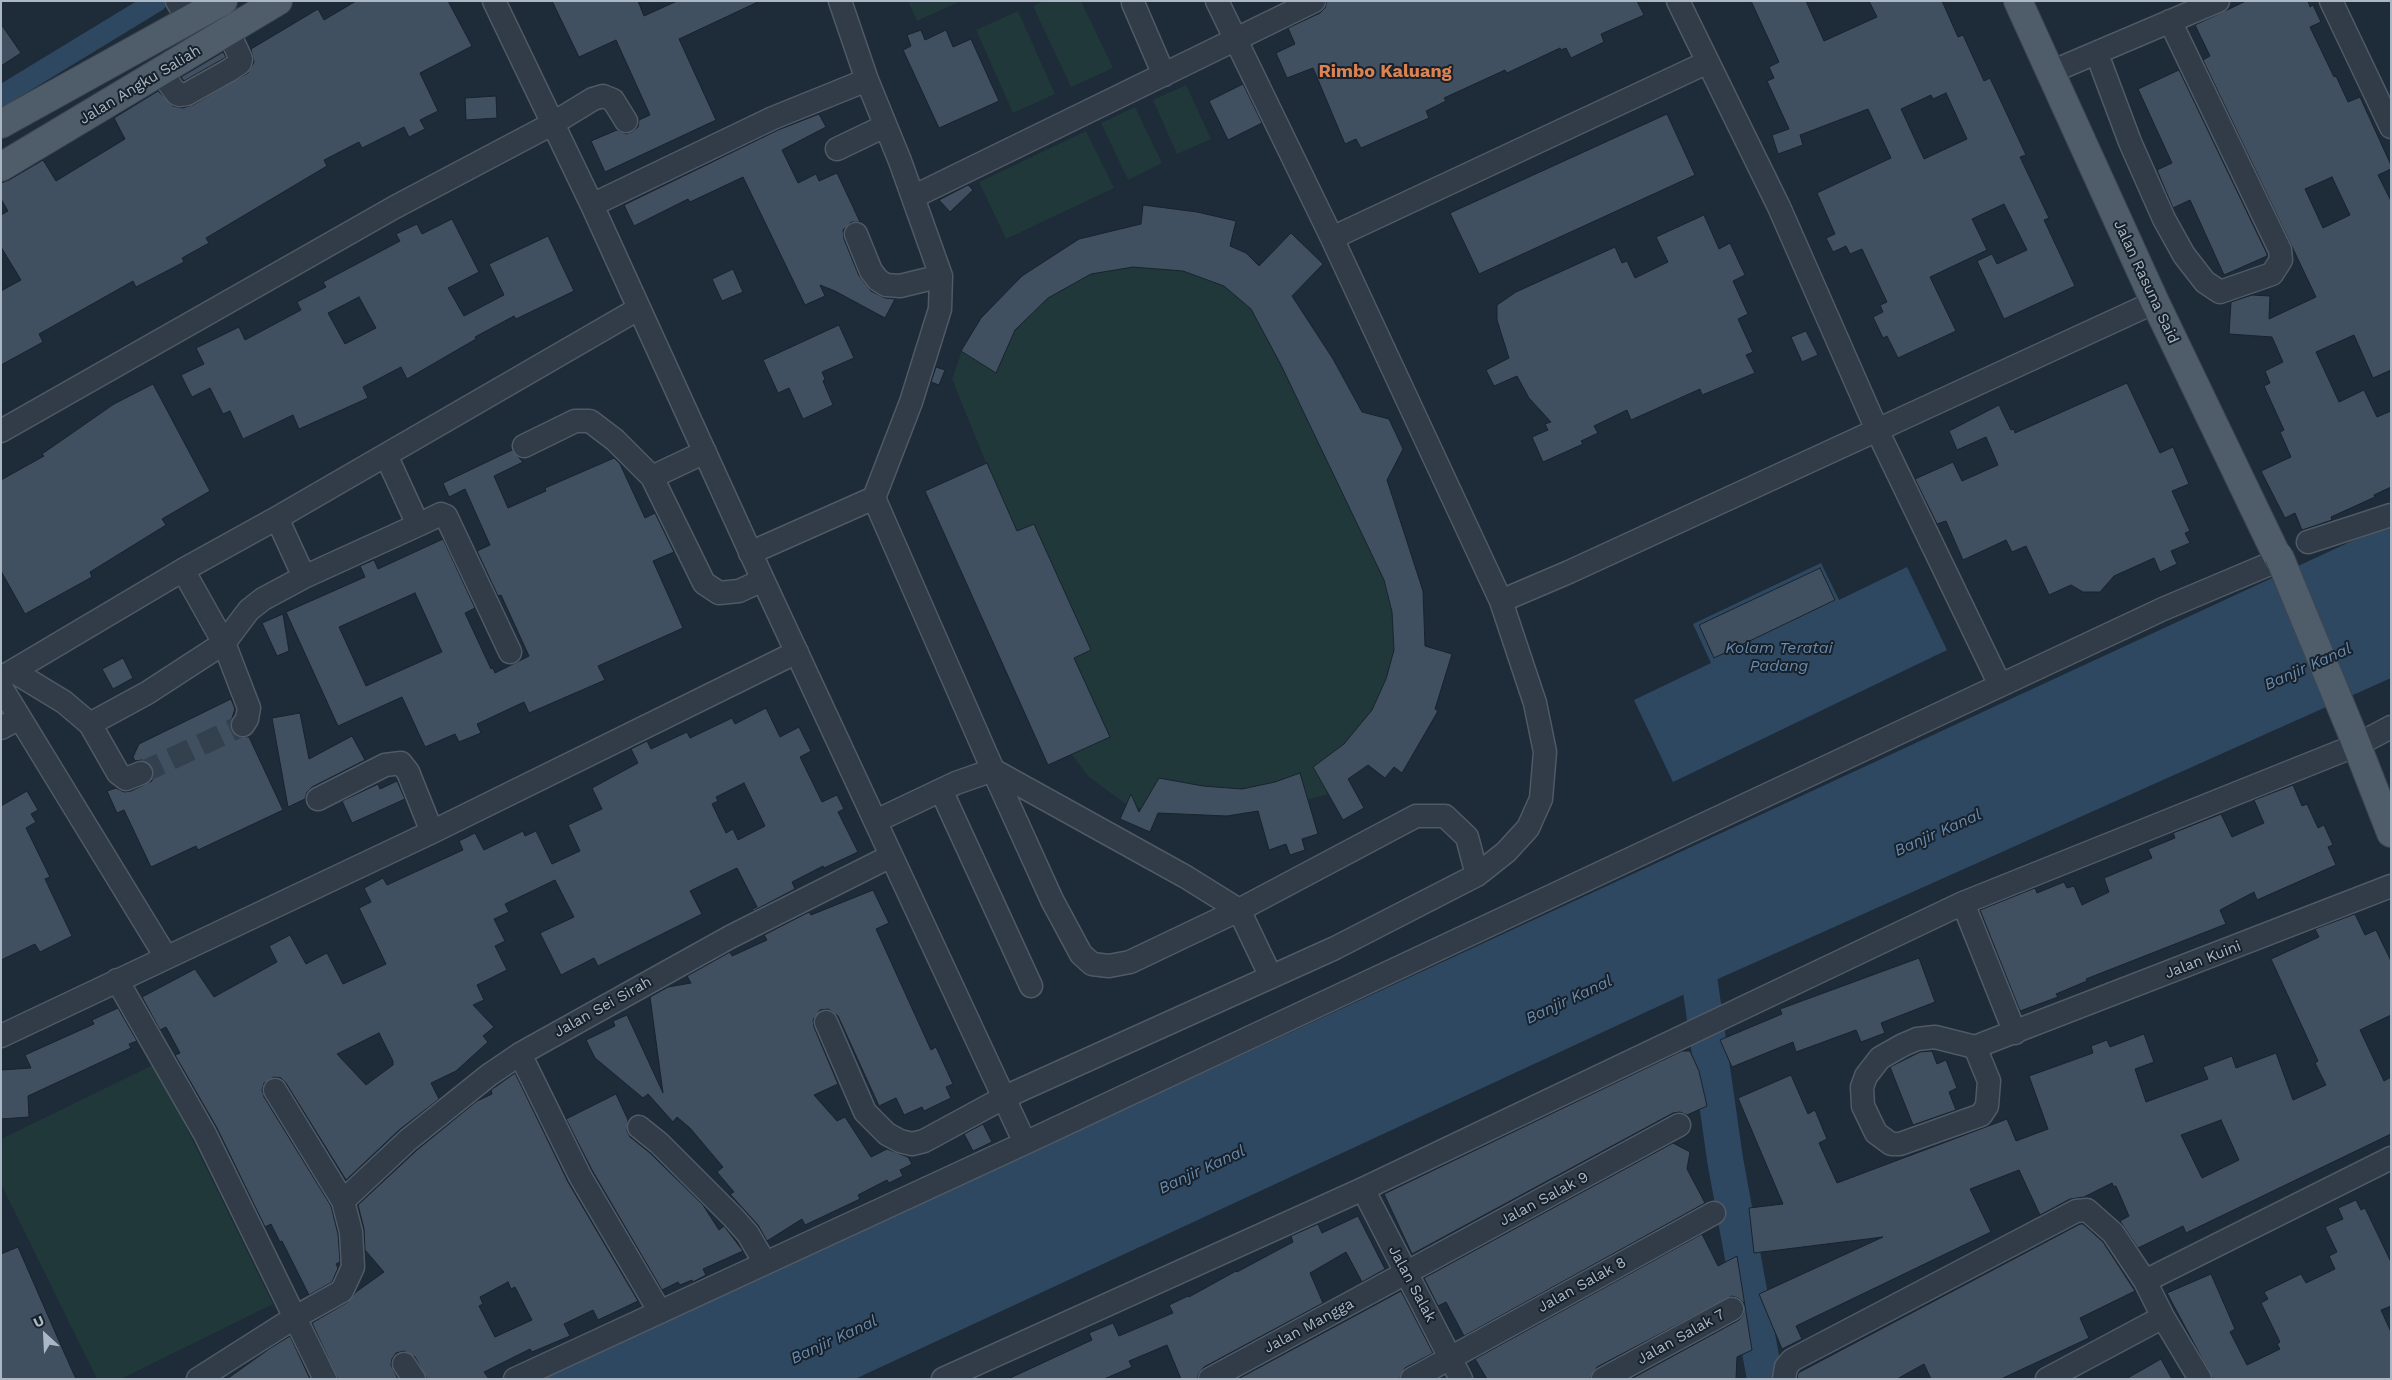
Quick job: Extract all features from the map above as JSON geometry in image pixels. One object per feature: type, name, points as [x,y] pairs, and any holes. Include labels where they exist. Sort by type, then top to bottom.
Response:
[{"type":"main road","name":"Jalan Angku Saliah","points":[[1,124],[183,13],[224,1]]},
{"type":"main road","name":"Jalan Angku Saliah","points":[[1,167],[162,73],[278,1]]},
{"type":"main road","name":"Jalan Rasuna Said","points":[[2018,1],[2155,302],[2279,558],[2354,739],[2385,803],[2391,833]]},
{"type":"street","points":[[494,1],[592,205],[750,553],[1025,1143]]},
{"type":"street","points":[[840,1],[866,80],[913,198],[941,276],[940,309],[911,402],[874,498],[1052,900],[1081,954],[1092,964],[1109,966],[1130,962],[1239,910],[1416,816],[1445,816],[1467,838],[1477,875]]},
{"type":"street","points":[[826,1022],[860,1118],[900,1141],[912,1144],[924,1141],[1005,1097],[1335,948],[1477,875],[1506,852],[1528,828],[1541,799],[1545,752],[1535,703],[1500,601],[1332,238],[1217,1]]},
{"type":"street","points":[[913,198],[1314,1]]},
{"type":"street","points":[[1678,1],[1779,207],[1877,430],[2000,686]]},
{"type":"street","points":[[2051,72],[2218,1]]},
{"type":"street","points":[[2331,1],[2391,128]]},
{"type":"street","points":[[1133,3],[1164,75]]},
{"type":"street","points":[[2097,54],[2130,142],[2164,219],[2184,254],[2205,282],[2220,292],[2272,274],[2281,260],[2280,250],[2170,21]]},
{"type":"street","points":[[1332,238],[1708,62]]},
{"type":"street","points":[[592,205],[773,118],[866,80]]},
{"type":"street","points":[[1,431],[395,207],[603,96],[613,100],[626,121]]},
{"type":"street","points":[[837,149],[885,126]]},
{"type":"street","points":[[856,234],[871,271],[878,280],[886,285],[900,286],[941,276]]},
{"type":"street","points":[[1500,601],[2155,302]]},
{"type":"street","points":[[5,679],[183,570],[277,518],[638,309]]},
{"type":"street","points":[[524,446],[575,421],[590,421],[615,440],[652,477],[704,583],[719,593],[739,591],[763,580]]},
{"type":"street","points":[[652,477],[705,452]]},
{"type":"street","points":[[386,455],[418,525]]},
{"type":"street","points":[[750,553],[874,498]]},
{"type":"street","points":[[90,724],[178,673],[224,643],[249,610],[262,599],[304,577],[441,514],[446,516],[510,652]]},
{"type":"street","points":[[2308,542],[2391,515]]},
{"type":"street","points":[[277,518],[304,577]]},
{"type":"street","points":[[514,1379],[1025,1143],[2163,609],[2279,558]]},
{"type":"street","points":[[183,570],[224,643],[249,708],[247,719],[243,725]]},
{"type":"street","points":[[1,1036],[432,832],[797,652]]},
{"type":"street","points":[[5,679],[11,723],[166,957]]},
{"type":"street","points":[[5,679],[64,702],[90,724],[118,773],[126,778],[141,773]]},
{"type":"street","points":[[943,1379],[1362,1189],[1963,903],[2354,739],[2391,726]]},
{"type":"street","points":[[318,799],[385,765],[401,763],[408,772],[432,832]]},
{"type":"street","points":[[876,821],[940,790],[993,770],[1186,877],[1239,910],[1271,977]]},
{"type":"street","points":[[940,790],[1031,986]]},
{"type":"street","name":"Jalan Sei Sirah","points":[[343,1200],[408,1140],[489,1075],[520,1054],[575,1021],[730,937],[891,856]]},
{"type":"street","name":"Jalan Kuini","points":[[1975,1047],[2391,886]]},
{"type":"street","points":[[1963,903],[2015,1033]]},
{"type":"street","points":[[117,980],[204,1134],[325,1379]]},
{"type":"street","points":[[1926,1037],[1944,1038],[1975,1047],[1989,1081],[1987,1106],[1981,1115],[1900,1144],[1891,1144],[1876,1133],[1863,1106],[1862,1087],[1866,1076],[1880,1058],[1902,1045],[1926,1037]]},
{"type":"street","points":[[520,1054],[580,1176],[660,1312]]},
{"type":"street","points":[[198,1379],[294,1318],[342,1291],[353,1267],[351,1232],[343,1200],[275,1090]]},
{"type":"street","name":"Jalan Salak 9","points":[[1408,1272],[1679,1125]]},
{"type":"street","points":[[639,1127],[659,1143],[733,1217],[748,1234],[765,1263]]},
{"type":"street","points":[[2145,1281],[2391,1158]]},
{"type":"street","name":"Jalan Salak","points":[[1362,1189],[1408,1272],[1461,1379]]},
{"type":"street","points":[[1784,1379],[1786,1367],[1792,1360],[2076,1211],[2084,1209],[2090,1211],[2113,1233],[2145,1281],[2163,1317],[2200,1379]]},
{"type":"street","name":"Jalan Salak 8","points":[[1412,1379],[1714,1213]]},
{"type":"street","name":"Jalan Mangga","points":[[1210,1379],[1408,1272]]},
{"type":"street","name":"Jalan Salak 7","points":[[1603,1379],[1732,1309]]},
{"type":"street","points":[[2046,1379],[2163,1317]]},
{"type":"green space","points":[[908,1],[961,1],[917,21]]},
{"type":"green space","points":[[1044,1],[1081,1],[1113,68],[1071,87],[1033,6]]},
{"type":"green space","points":[[1018,11],[1055,94],[1013,113],[976,30]]},
{"type":"green space","points":[[1186,85],[1211,139],[1177,154],[1153,100]]},
{"type":"green space","points":[[1135,107],[1162,163],[1128,180],[1101,123]]},
{"type":"green space","points":[[1086,131],[1114,188],[1006,239],[979,182]]},
{"type":"green space","points":[[1188,229],[1246,253],[1294,300],[1333,359],[1362,412],[1389,419],[1403,449],[1387,480],[1423,591],[1425,642],[1371,763],[1326,795],[1274,808],[1227,816],[1167,814],[1127,805],[1089,777],[1071,754],[1048,765],[925,491],[986,463],[952,379],[962,350],[981,318],[1022,276]]},
{"type":"green space","points":[[155,1064],[273,1304],[121,1379],[97,1379],[1,1184],[1,1139]]},
{"type":"water","name":"Banjir Kanal","points":[[2391,526],[2391,678],[1700,987],[855,1379],[542,1379],[2352,541]]},
{"type":"water","name":"Kolam Teratai Padang","points":[[1821,563],[1839,600],[1907,567],[1947,650],[1673,782],[1634,700],[1711,663],[1693,624]]},
{"type":"building","points":[[356,1],[448,1],[472,46],[420,73],[438,111],[420,120],[425,129],[409,137],[404,127],[362,148],[359,142],[324,160],[327,166],[206,238],[209,243],[182,258],[184,262],[136,287],[133,281],[39,334],[43,342],[1,365],[1,291],[21,280],[1,247],[1,215],[8,211],[1,199],[1,183],[43,160],[56,181],[125,139],[114,118],[158,91],[173,106],[182,108],[193,105],[248,73],[254,62],[251,49],[318,9],[324,20]]},
{"type":"building","points":[[552,1],[638,1],[644,16],[677,1],[760,1],[679,39],[716,120],[605,172],[591,141],[617,130],[626,134],[632,132],[638,127],[639,120],[650,115],[616,40],[579,57]]},
{"type":"building","points":[[1327,1],[1637,1],[1644,15],[1601,34],[1604,42],[1571,58],[1566,48],[1561,50],[1560,48],[1507,73],[1505,70],[1444,98],[1446,101],[1426,111],[1429,118],[1361,148],[1356,139],[1345,144],[1313,68],[1287,78],[1276,53],[1295,44],[1288,28],[1320,13],[1325,8]]},
{"type":"building","points":[[1751,1],[1806,1],[1824,41],[1877,17],[1869,1],[1942,1],[1958,37],[1963,35],[1984,81],[1990,78],[2026,155],[2020,157],[2049,218],[2044,220],[2075,286],[2004,319],[1977,261],[1992,254],[1997,264],[2027,250],[2004,204],[1972,219],[1987,250],[1930,277],[1956,331],[1898,358],[1887,336],[1883,338],[1873,317],[1883,312],[1880,305],[1887,302],[1862,249],[1850,254],[1846,246],[1833,252],[1826,238],[1835,234],[1817,193],[1891,158],[1868,109],[1800,135],[1803,145],[1778,154],[1772,135],[1789,129],[1767,81],[1774,78],[1769,67],[1779,62]],"holes":[[[1946,93],[1967,139],[1924,159],[1901,109],[1931,95],[1933,99]]]},
{"type":"building","points":[[2246,1],[2308,1],[2310,7],[2313,5],[2321,22],[2310,27],[2334,77],[2336,76],[2348,102],[2360,97],[2391,165],[2391,169],[2378,175],[2391,201],[2391,370],[2373,378],[2354,335],[2316,352],[2339,402],[2364,390],[2377,417],[2391,411],[2391,487],[2374,495],[2375,497],[2331,517],[2332,520],[2302,530],[2295,513],[2285,518],[2261,471],[2291,457],[2280,432],[2284,430],[2264,386],[2270,383],[2265,371],[2283,362],[2272,337],[2229,334],[2231,302],[2252,295],[2270,296],[2269,319],[2316,297],[2203,60],[2210,56],[2195,25]],"holes":[[[2332,177],[2350,215],[2323,228],[2305,189]]]},
{"type":"building","points":[[1,24],[21,53],[1,66]]},
{"type":"building","points":[[921,30],[925,40],[946,30],[953,47],[971,39],[999,101],[939,128],[903,50],[911,46],[907,35]]},
{"type":"building","points":[[223,52],[226,57],[221,60],[184,81],[181,77]]},
{"type":"building","points":[[2179,70],[2267,254],[2267,256],[2224,275],[2190,200],[2173,208],[2157,170],[2172,163],[2138,89]]},
{"type":"building","points":[[1243,84],[1262,123],[1228,140],[1209,101]]},
{"type":"building","points":[[496,96],[497,118],[466,120],[465,98]]},
{"type":"building","points":[[819,114],[826,127],[782,150],[798,183],[816,174],[819,181],[837,173],[860,222],[851,222],[843,230],[844,239],[859,276],[871,291],[885,298],[895,299],[885,318],[820,285],[825,296],[805,305],[743,177],[690,202],[688,199],[634,226],[624,205],[778,130]]},
{"type":"building","points":[[1667,114],[1695,175],[1479,274],[1450,213]]},
{"type":"building","points":[[968,185],[973,190],[950,212],[939,200]]},
{"type":"building","points":[[1143,205],[1197,212],[1236,221],[1230,246],[1246,253],[1259,266],[1291,233],[1323,264],[1292,296],[1333,359],[1362,412],[1389,419],[1403,449],[1387,480],[1423,591],[1425,646],[1452,654],[1435,709],[1438,711],[1402,773],[1394,767],[1385,778],[1368,765],[1348,779],[1364,808],[1343,820],[1313,767],[1344,744],[1372,710],[1386,679],[1394,650],[1392,612],[1384,580],[1281,365],[1251,309],[1224,286],[1183,271],[1133,267],[1091,274],[1048,298],[1015,330],[996,373],[961,351],[981,318],[1022,276],[1079,239],[1141,224]]},
{"type":"building","points":[[1704,215],[1719,249],[1730,243],[1745,275],[1733,281],[1748,314],[1738,319],[1753,352],[1746,355],[1755,373],[1702,395],[1700,389],[1631,420],[1627,410],[1594,426],[1598,433],[1581,441],[1583,444],[1543,462],[1532,437],[1548,430],[1545,424],[1551,422],[1529,398],[1517,376],[1494,386],[1486,370],[1509,358],[1497,320],[1497,305],[1516,292],[1615,247],[1622,263],[1627,261],[1635,278],[1668,262],[1656,237]]},
{"type":"building","points":[[452,219],[479,272],[448,288],[464,316],[504,295],[489,264],[548,236],[574,291],[516,319],[514,316],[475,337],[476,339],[407,379],[401,367],[363,387],[368,398],[299,429],[293,415],[243,439],[230,411],[223,414],[210,388],[192,397],[181,375],[204,364],[196,348],[239,327],[245,340],[301,310],[297,302],[326,287],[323,282],[400,241],[396,234],[417,224],[422,234]],"holes":[[[359,297],[376,328],[345,344],[328,313]]]},
{"type":"building","points":[[733,269],[743,292],[722,301],[712,279]]},
{"type":"building","points":[[839,325],[854,358],[822,372],[825,379],[823,381],[833,405],[803,419],[789,388],[778,393],[763,360]]},
{"type":"building","points":[[1806,331],[1818,355],[1802,362],[1791,337]]},
{"type":"building","points":[[936,367],[945,370],[939,385],[931,382]]},
{"type":"building","points":[[2127,383],[2160,453],[2173,447],[2189,484],[2172,491],[2190,531],[2185,533],[2190,543],[2171,551],[2177,564],[2160,572],[2154,558],[2114,576],[2100,592],[2083,592],[2071,585],[2049,595],[2026,546],[2012,552],[2006,540],[1963,560],[1946,521],[1937,524],[1915,479],[1953,462],[1962,481],[1998,465],[1986,437],[1957,450],[1949,431],[1999,405],[2011,430],[2014,429],[2015,433]]},
{"type":"building","points":[[153,384],[210,491],[162,519],[166,525],[90,572],[92,577],[25,614],[1,571],[1,480],[44,456],[42,454],[114,404]]},
{"type":"building","points":[[512,450],[523,462],[494,476],[508,508],[546,491],[545,488],[614,458],[620,464],[645,518],[655,513],[674,552],[653,561],[683,628],[598,666],[605,680],[529,713],[524,702],[477,724],[481,733],[459,742],[455,734],[425,747],[402,697],[338,726],[286,612],[365,577],[360,566],[374,560],[378,569],[443,539],[475,608],[465,613],[491,669],[493,668],[495,673],[529,656],[501,595],[498,596],[477,551],[490,545],[465,489],[449,497],[443,483]],"holes":[[[415,593],[442,652],[366,686],[339,627]]]},
{"type":"building","points":[[987,463],[1017,531],[1034,524],[1091,650],[1074,658],[1110,737],[1048,765],[925,491]]},
{"type":"building","points":[[1820,568],[1835,600],[1714,658],[1699,625]]},
{"type":"building","points":[[283,614],[289,651],[277,656],[262,623]]},
{"type":"building","points":[[123,658],[133,678],[113,689],[102,669]]},
{"type":"building","points":[[231,699],[235,709],[230,724],[231,730],[236,736],[249,737],[283,810],[198,850],[196,846],[151,867],[124,810],[117,813],[107,791],[116,788],[124,792],[131,791],[152,781],[153,769],[149,763],[142,760],[135,761],[133,757],[139,744]]},
{"type":"building","points":[[766,708],[780,737],[799,727],[811,751],[800,757],[822,802],[837,795],[844,809],[838,812],[858,852],[824,868],[823,866],[792,882],[795,889],[753,911],[752,909],[757,907],[737,868],[690,891],[702,914],[598,966],[594,958],[561,975],[540,933],[574,917],[555,880],[505,904],[509,912],[494,919],[505,941],[495,946],[507,970],[477,985],[484,1000],[473,1005],[494,1027],[483,1036],[488,1042],[456,1071],[431,1083],[439,1099],[399,1130],[346,1180],[286,1083],[281,1078],[274,1077],[264,1083],[262,1090],[264,1097],[331,1206],[338,1234],[340,1262],[336,1264],[338,1268],[332,1282],[309,1295],[282,1241],[280,1242],[271,1224],[265,1227],[217,1128],[175,1055],[180,1053],[166,1027],[160,1030],[142,997],[195,969],[214,997],[277,962],[269,946],[290,935],[306,964],[327,953],[343,984],[386,964],[359,908],[371,902],[364,888],[383,878],[387,885],[463,850],[459,841],[475,833],[484,850],[523,831],[525,836],[536,831],[552,864],[580,851],[568,825],[602,809],[592,788],[638,763],[631,749],[647,741],[651,749],[687,732],[690,738],[732,718],[735,724]],"holes":[[[744,783],[765,826],[738,840],[733,829],[726,833],[712,804],[718,801],[716,797]],[[379,1033],[393,1061],[393,1065],[366,1085],[337,1054]]]},
{"type":"building","points":[[300,713],[309,759],[352,736],[365,760],[312,787],[307,792],[305,799],[288,807],[272,718]]},
{"type":"building","points":[[1300,773],[1318,834],[1302,839],[1305,850],[1290,855],[1286,844],[1269,850],[1258,811],[1227,816],[1158,813],[1150,832],[1120,819],[1131,794],[1139,812],[1159,778],[1203,786],[1242,789],[1275,782]]},
{"type":"building","points":[[397,781],[405,799],[352,823],[342,801],[378,784],[380,789]]},
{"type":"building","points":[[2293,785],[2302,806],[2307,804],[2318,828],[2324,825],[2333,845],[2328,847],[2336,865],[2257,900],[2254,892],[2220,910],[2226,924],[2086,979],[2087,981],[2056,994],[2058,997],[2020,1011],[1980,910],[2035,888],[2037,893],[2064,882],[2067,888],[2074,886],[2082,905],[2109,892],[2104,878],[2152,858],[2148,849],[2175,838],[2173,833],[2221,814],[2232,837],[2264,823],[2254,800]]},
{"type":"building","points":[[27,791],[38,810],[31,814],[36,822],[26,828],[50,877],[45,879],[72,936],[40,952],[35,944],[1,960],[1,806]]},
{"type":"building","points":[[873,890],[889,923],[876,929],[931,1050],[936,1047],[953,1084],[946,1087],[951,1098],[924,1111],[922,1107],[904,1115],[896,1098],[879,1106],[838,1016],[828,1009],[820,1010],[813,1020],[814,1027],[838,1084],[814,1095],[837,1121],[845,1117],[871,1157],[887,1149],[908,1157],[912,1164],[900,1170],[903,1176],[889,1183],[887,1180],[858,1195],[860,1199],[805,1225],[802,1219],[767,1241],[758,1225],[730,1194],[734,1192],[717,1172],[723,1167],[690,1128],[677,1117],[673,1122],[648,1094],[643,1098],[595,1058],[586,1040],[615,1026],[613,1021],[627,1015],[663,1093],[650,997],[668,987],[691,983],[687,976],[730,952],[732,956],[767,940],[764,935],[809,912],[811,915]]},
{"type":"building","points":[[2355,914],[2365,935],[2376,930],[2391,961],[2391,1015],[2360,1030],[2384,1081],[2391,1077],[2391,1134],[2186,1233],[2183,1226],[2138,1248],[2120,1221],[2129,1216],[2116,1186],[2114,1187],[2112,1183],[2084,1197],[2070,1199],[2040,1215],[2019,1170],[1970,1189],[1991,1232],[1796,1326],[1802,1339],[1782,1349],[1759,1294],[1883,1237],[1754,1253],[1749,1208],[1783,1204],[1738,1098],[1791,1075],[1808,1114],[1815,1110],[1827,1139],[1819,1143],[1837,1183],[2007,1119],[2016,1141],[2048,1129],[2029,1076],[2093,1053],[2091,1046],[2107,1040],[2110,1047],[2144,1034],[2154,1062],[2135,1069],[2146,1102],[2208,1079],[2203,1067],[2232,1056],[2236,1068],[2276,1053],[2293,1100],[2326,1085],[2315,1063],[2318,1061],[2271,959],[2319,937],[2315,929]],"holes":[[[2221,1120],[2239,1160],[2202,1178],[2181,1135]]]},
{"type":"building","points":[[1919,958],[1935,1002],[1881,1023],[1885,1033],[1861,1042],[1856,1030],[1796,1052],[1793,1042],[1732,1067],[1720,1040],[1782,1014],[1780,1009]]},
{"type":"building","points":[[118,1008],[137,1041],[129,1044],[131,1048],[28,1096],[29,1117],[1,1119],[1,1070],[31,1068],[25,1055],[94,1024],[92,1020]]},
{"type":"building","points":[[1682,1051],[1690,1051],[1699,1071],[1707,1106],[1687,1115],[1680,1112],[1673,1113],[1412,1254],[1384,1194]]},
{"type":"building","points":[[1932,1051],[1937,1064],[1946,1060],[1957,1088],[1949,1092],[1956,1110],[1913,1125],[1890,1067],[1920,1052]]},
{"type":"building","points":[[515,1073],[568,1182],[638,1301],[598,1320],[593,1310],[564,1324],[570,1336],[532,1352],[530,1349],[484,1372],[489,1379],[427,1379],[415,1357],[404,1351],[396,1353],[392,1359],[391,1365],[398,1379],[338,1379],[312,1323],[348,1302],[356,1292],[384,1272],[365,1250],[364,1229],[358,1205],[417,1150],[477,1101],[492,1094],[491,1090]],"holes":[[[508,1282],[511,1289],[515,1287],[532,1320],[495,1337],[479,1306],[483,1304],[480,1297]]]},
{"type":"building","points":[[616,1094],[628,1120],[627,1131],[630,1137],[650,1153],[703,1205],[719,1230],[724,1226],[743,1251],[703,1269],[706,1275],[693,1282],[692,1280],[680,1285],[678,1282],[662,1290],[592,1170],[566,1119]]},
{"type":"building","points":[[983,1124],[992,1142],[973,1151],[964,1134]]},
{"type":"building","points":[[1673,1143],[1690,1152],[1687,1169],[1705,1203],[1464,1336],[1446,1302],[1438,1306],[1424,1278]]},
{"type":"building","points":[[2356,1200],[2361,1210],[2365,1208],[2391,1262],[2391,1306],[2381,1310],[2391,1332],[2391,1379],[2213,1379],[2167,1293],[2211,1274],[2235,1329],[2230,1332],[2247,1365],[2280,1349],[2277,1344],[2280,1342],[2261,1303],[2268,1299],[2264,1292],[2301,1274],[2306,1283],[2335,1269],[2329,1256],[2337,1252],[2325,1227],[2343,1219],[2338,1208]]},
{"type":"building","points":[[1358,1216],[1385,1269],[1362,1282],[1346,1252],[1310,1273],[1323,1303],[1204,1367],[1197,1379],[1181,1379],[1167,1345],[1129,1361],[1132,1367],[1104,1379],[1008,1379],[1092,1340],[1089,1333],[1113,1323],[1119,1336],[1173,1313],[1169,1305],[1189,1297],[1293,1242],[1291,1236],[1318,1224],[1322,1233]]},
{"type":"building","points":[[2083,1224],[2103,1242],[2135,1291],[2080,1318],[2089,1338],[2001,1379],[1931,1379],[1924,1364],[1897,1379],[1797,1379],[1798,1373]]},
{"type":"building","points":[[1702,1234],[1718,1266],[1737,1256],[1752,1350],[1737,1357],[1736,1379],[1631,1379],[1739,1320],[1743,1315],[1744,1303],[1732,1296],[1597,1367],[1590,1379],[1487,1379],[1475,1359]]},
{"type":"building","points":[[18,1247],[76,1379],[1,1379],[1,1254]]},
{"type":"building","points":[[1401,1291],[1433,1353],[1405,1368],[1399,1379],[1238,1379]]},
{"type":"building","points":[[290,1336],[310,1379],[227,1379],[269,1349]]},
{"type":"building","points":[[2161,1359],[2172,1379],[2126,1379]]},
{"type":"waterway","points":[[1,96],[157,1]]},
{"type":"waterway","points":[[1694,942],[1725,1159],[1765,1379]]},
{"type":"tunnel","points":[[141,773],[243,725]]},
{"type":"district","name":"Rimbo Kaluang","points":[[1385,72]]}]
